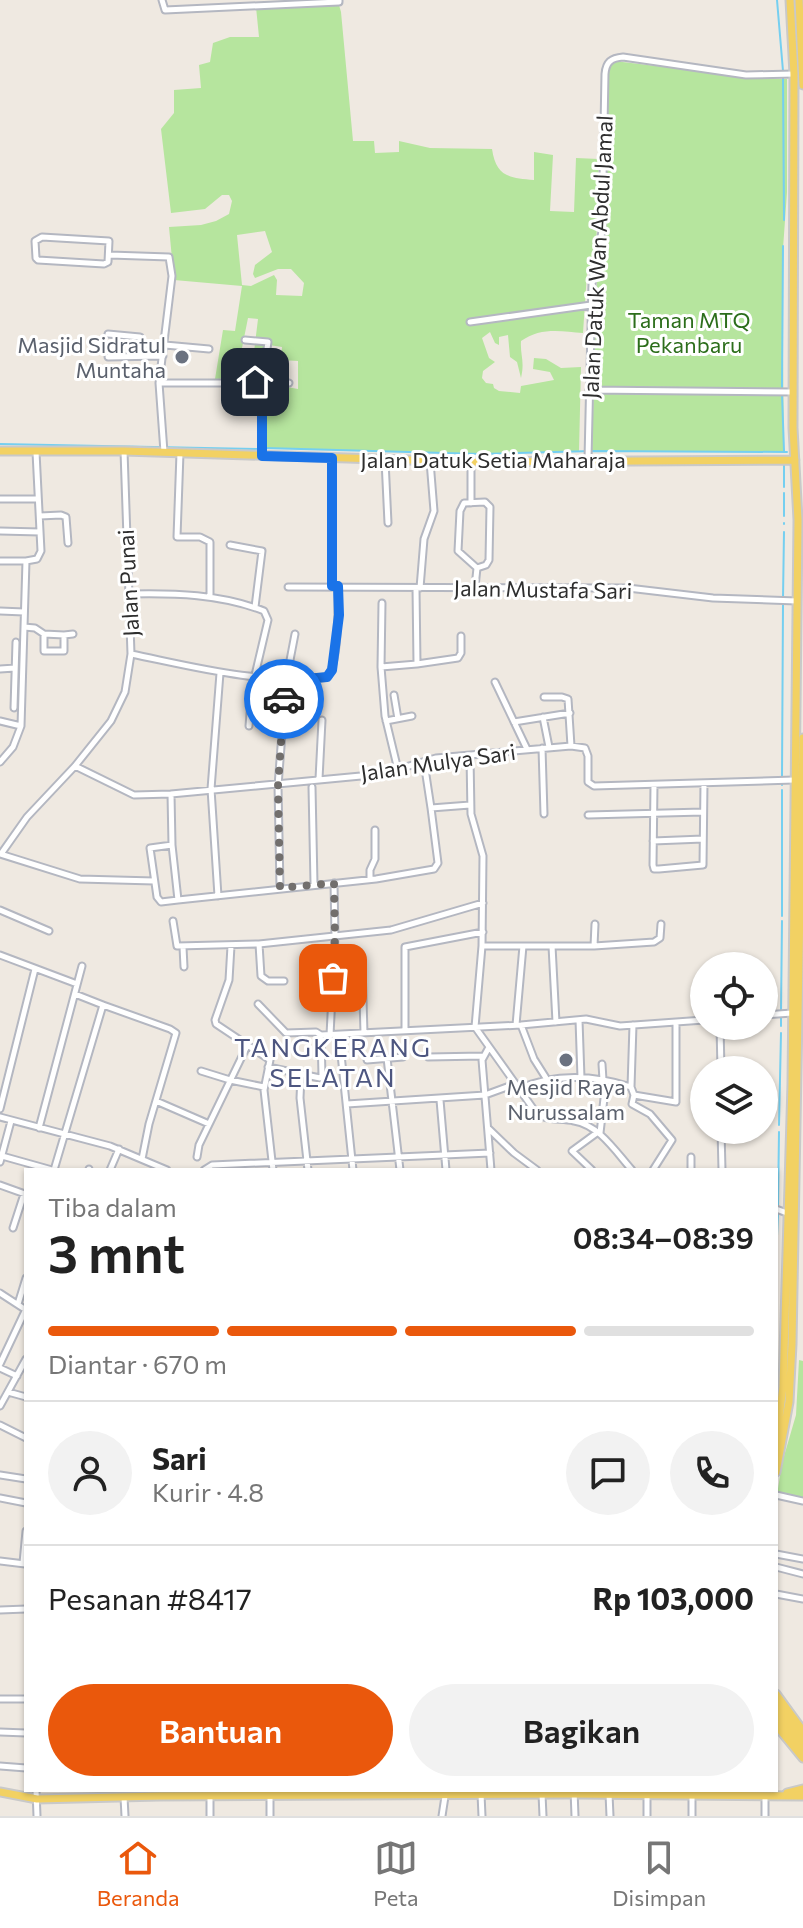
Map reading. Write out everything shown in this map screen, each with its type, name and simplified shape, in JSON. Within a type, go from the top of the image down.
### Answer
[{"type":"main road","points":[[778,1426],[795,1213],[793,1013],[799,780],[793,392],[799,225],[790,0]]},
{"type":"main road","points":[[799,0],[803,85]]},
{"type":"main road","name":"Jalan Datuk Setia Maharaja","points":[[0,451],[164,451],[471,462],[588,454],[795,460]]},
{"type":"main road","points":[[778,1460],[790,1389],[802,938],[802,805],[799,780],[803,738]]},
{"type":"main road","points":[[778,1697],[803,1731]]},
{"type":"main road","points":[[778,1707],[803,1741]]},
{"type":"main road","points":[[778,1718],[802,1755]]},
{"type":"main road","points":[[778,1727],[802,1755]]},
{"type":"main road","points":[[0,1792],[124,1796],[160,1793],[210,1796],[251,1793],[658,1792],[765,1797],[803,1792]]},
{"type":"main road","points":[[754,1796],[803,1792]]},
{"type":"street","points":[[162,0],[165,10],[339,0]]},
{"type":"street","name":"Jalan Datuk Wan Abdul Jamal","points":[[588,454],[591,305],[602,231],[605,74],[608,63],[611,59],[623,57],[746,75],[794,74]]},
{"type":"street","points":[[42,237],[106,241],[110,243],[110,255],[104,264],[38,260],[35,241],[42,237]]},
{"type":"street","points":[[110,255],[169,257],[172,276],[159,383],[164,451]]},
{"type":"street","points":[[470,322],[591,305]]},
{"type":"street","points":[[108,334],[140,337],[141,356]]},
{"type":"street","points":[[245,340],[268,342],[262,382],[262,454]]},
{"type":"street","points":[[165,345],[209,349]]},
{"type":"street","points":[[108,357],[163,356]]},
{"type":"street","points":[[159,383],[289,383]]},
{"type":"street","points":[[589,390],[793,392]]},
{"type":"street","name":"Jalan Punai","points":[[124,451],[131,654],[254,678],[286,681],[327,677],[331,673],[338,628],[335,586]]},
{"type":"street","points":[[0,561],[26,561],[41,555],[36,452]]},
{"type":"street","points":[[180,453],[177,537],[200,537],[210,542],[210,597]]},
{"type":"street","points":[[332,458],[335,586]]},
{"type":"street","points":[[385,460],[388,523]]},
{"type":"street","points":[[417,664],[418,588],[424,539],[434,511],[430,461]]},
{"type":"street","points":[[471,462],[471,503]]},
{"type":"street","points":[[0,499],[38,499]]},
{"type":"street","points":[[485,502],[490,507],[489,560],[486,565],[477,568],[458,551],[461,508],[462,504],[485,502]]},
{"type":"street","points":[[40,516],[64,515],[68,543]]},
{"type":"street","points":[[0,531],[40,532]]},
{"type":"street","points":[[230,545],[262,551],[255,607]]},
{"type":"street","points":[[14,708],[24,627],[26,561]]},
{"type":"street","points":[[474,587],[477,568]]},
{"type":"street","name":"Jalan Mustafa Sari","points":[[288,587],[628,588],[713,598],[797,601]]},
{"type":"street","points":[[129,594],[177,593],[210,597],[255,607],[267,614],[254,678],[249,726]]},
{"type":"street","points":[[382,603],[381,667],[386,721],[398,770]]},
{"type":"street","points":[[0,611],[24,612]]},
{"type":"street","points":[[24,627],[35,628],[44,634],[73,634]]},
{"type":"street","points":[[44,634],[44,651],[61,653],[64,651],[64,635]]},
{"type":"street","points":[[280,888],[278,786],[286,681],[295,634]]},
{"type":"street","points":[[381,667],[458,658],[461,636]]},
{"type":"street","points":[[0,762],[13,747],[21,726],[16,642]]},
{"type":"street","points":[[131,654],[121,705],[75,766],[27,817],[0,854],[80,879],[154,881]]},
{"type":"street","points":[[0,669],[19,668]]},
{"type":"street","points":[[218,896],[211,789],[220,673]]},
{"type":"street","points":[[495,682],[527,749]]},
{"type":"street","points":[[394,695],[398,719]]},
{"type":"street","points":[[544,697],[567,697],[571,746],[582,747],[587,752],[588,782],[592,785],[799,780]]},
{"type":"street","points":[[514,722],[570,713]]},
{"type":"street","points":[[386,721],[412,716]]},
{"type":"street","points":[[543,717],[546,748],[544,814]]},
{"type":"street","points":[[319,779],[322,720]]},
{"type":"street","points":[[0,721],[21,726]]},
{"type":"street","name":"Jalan Mulya Sari","points":[[75,766],[134,795],[171,794],[382,774],[436,758],[571,746]]},
{"type":"street","points":[[470,756],[470,805],[482,846],[483,932],[475,1027],[538,1116],[578,1121],[599,1133],[630,1168]]},
{"type":"street","points":[[172,845],[150,848],[159,900],[370,879],[436,867],[424,762]]},
{"type":"street","points":[[654,785],[653,867],[659,869],[703,865],[704,783]]},
{"type":"street","points":[[312,787],[314,884]]},
{"type":"street","points":[[171,794],[178,900]]},
{"type":"street","points":[[431,808],[470,805]]},
{"type":"street","points":[[588,815],[703,812]]},
{"type":"street","points":[[370,879],[375,859],[375,830]]},
{"type":"street","points":[[653,841],[703,839]]},
{"type":"street","points":[[330,1035],[335,937],[334,883]]},
{"type":"street","points":[[173,921],[176,945],[231,946],[391,930],[483,903]]},
{"type":"street","points":[[0,910],[49,931]]},
{"type":"street","points":[[594,946],[595,924]]},
{"type":"street","points":[[482,946],[594,946],[654,942],[660,938],[661,924]]},
{"type":"street","points":[[405,1030],[405,947],[483,932]]},
{"type":"street","points":[[259,944],[261,976],[264,980],[284,981]]},
{"type":"street","points":[[231,946],[229,980],[215,1020],[216,1024],[268,1058],[264,1087],[273,1167]]},
{"type":"street","points":[[523,946],[518,1025],[546,1078]]},
{"type":"street","points":[[552,946],[556,1022]]},
{"type":"street","points":[[183,947],[184,967]]},
{"type":"street","points":[[0,955],[77,984]]},
{"type":"street","points":[[362,965],[364,1033]]},
{"type":"street","points":[[39,1128],[82,966]]},
{"type":"street","points":[[0,1109],[35,969]]},
{"type":"street","points":[[333,978],[359,977]]},
{"type":"street","points":[[75,994],[176,1033],[142,1159]]},
{"type":"street","points":[[258,1004],[286,1033],[316,1032],[321,1035],[592,1019],[614,1026],[690,1022]]},
{"type":"street","points":[[54,1168],[103,1005]]},
{"type":"street","points":[[778,1014],[793,1013]]},
{"type":"street","points":[[579,1020],[581,1078]]},
{"type":"street","points":[[634,1095],[676,1102],[676,1023]]},
{"type":"street","points":[[633,1025],[633,1105],[650,1114],[672,1138],[654,1168]]},
{"type":"street","points":[[268,1067],[317,1079],[322,1076],[321,1035]]},
{"type":"street","points":[[339,1035],[353,1168]]},
{"type":"street","points":[[197,1157],[199,1145],[248,1044]]},
{"type":"street","points":[[488,1049],[483,1056],[491,1168]]},
{"type":"street","points":[[428,1057],[483,1056]]},
{"type":"street","points":[[367,1060],[403,1057]]},
{"type":"street","points":[[387,1058],[400,1168]]},
{"type":"street","points":[[588,1168],[572,1151],[599,1133],[605,1080],[602,1064]]},
{"type":"street","points":[[201,1071],[264,1087]]},
{"type":"street","points":[[301,1076],[300,1098],[308,1168]]},
{"type":"street","points":[[347,1104],[485,1095],[546,1078],[605,1080],[631,1087]]},
{"type":"street","points":[[440,1100],[446,1168]]},
{"type":"street","points":[[156,1101],[209,1124]]},
{"type":"street","points":[[0,1117],[119,1149],[162,1168]]},
{"type":"street","points":[[11,1121],[1,1159],[44,1168]]},
{"type":"street","points":[[488,1128],[534,1168]]},
{"type":"street","points":[[721,1144],[722,1168]]},
{"type":"street","points":[[111,1168],[119,1149]]},
{"type":"street","points":[[207,1168],[212,1165],[273,1167],[308,1162],[490,1153]]},
{"type":"street","points":[[691,1157],[691,1168]]},
{"type":"street","points":[[0,1185],[24,1194]]},
{"type":"street","points":[[13,1228],[24,1197]]},
{"type":"street","points":[[18,1304],[24,1284]]},
{"type":"street","points":[[0,1293],[24,1308]]},
{"type":"street","points":[[17,1376],[0,1366],[24,1314]]},
{"type":"street","points":[[0,1406],[24,1363]]},
{"type":"street","points":[[8,1392],[24,1396]]},
{"type":"street","points":[[0,1425],[24,1437]]},
{"type":"street","points":[[0,1475],[24,1479]]},
{"type":"street","points":[[778,1495],[803,1501]]},
{"type":"street","points":[[0,1498],[24,1503]]},
{"type":"street","points":[[778,1554],[803,1559]]},
{"type":"street","points":[[0,1561],[24,1564]]},
{"type":"street","points":[[778,1568],[803,1574]]},
{"type":"street","points":[[778,1594],[803,1599]]},
{"type":"street","points":[[0,1610],[24,1609]]},
{"type":"street","points":[[0,1699],[24,1699]]},
{"type":"street","points":[[0,1732],[24,1733]]},
{"type":"street","points":[[0,1766],[24,1768]]},
{"type":"street","points":[[574,1792],[575,1816]]},
{"type":"street","points":[[442,1816],[446,1793]]},
{"type":"street","points":[[481,1794],[482,1816]]},
{"type":"street","points":[[542,1794],[543,1816]]},
{"type":"street","points":[[609,1794],[610,1816]]},
{"type":"street","points":[[647,1794],[647,1816]]},
{"type":"street","points":[[692,1794],[692,1816]]},
{"type":"street","points":[[36,1795],[37,1816]]},
{"type":"street","points":[[270,1795],[270,1816]]},
{"type":"street","points":[[124,1796],[125,1816]]},
{"type":"street","points":[[210,1796],[210,1816]]},
{"type":"street","points":[[765,1797],[765,1816]]},
{"type":"green space","points":[[339,5],[353,141],[374,141],[375,153],[399,152],[399,141],[430,148],[492,149],[497,165],[505,174],[534,180],[534,152],[553,155],[550,211],[574,212],[576,158],[599,159],[596,249],[587,273],[583,333],[543,332],[521,341],[521,378],[517,362],[510,357],[508,335],[499,337],[499,345],[490,332],[482,338],[489,358],[495,362],[483,371],[482,378],[499,391],[520,393],[521,386],[554,380],[550,372],[533,369],[534,358],[546,359],[561,368],[581,367],[579,451],[481,454],[267,448],[265,383],[298,389],[298,361],[281,360],[282,347],[269,345],[267,361],[253,360],[258,319],[248,318],[236,378],[215,379],[223,330],[235,331],[242,286],[174,280],[169,227],[216,221],[229,214],[232,201],[229,195],[222,195],[205,209],[171,213],[161,129],[174,113],[174,90],[201,88],[199,65],[210,62],[213,43],[230,37],[259,37],[256,7]],"holes":[[[265,231],[272,252],[255,265],[255,278],[278,269],[291,269],[304,283],[302,296],[276,295],[277,280],[274,275],[251,286],[242,285],[237,235]]]},
{"type":"green space","name":"Taman MTQ Pekanbaru","points":[[614,61],[787,79],[787,192],[782,263],[784,452],[592,451],[597,277],[605,254],[607,68]]},
{"type":"green space","points":[[799,1360],[803,1361],[803,1499],[778,1495],[782,1463],[796,1415]]},
{"type":"waterway","points":[[777,0],[783,71]]},
{"type":"waterway","points":[[783,78],[784,220]]},
{"type":"waterway","points":[[782,387],[783,246]]},
{"type":"waterway","points":[[782,394],[784,451]]},
{"type":"waterway","points":[[0,444],[259,449]]},
{"type":"waterway","points":[[265,448],[481,454],[787,452]]},
{"type":"waterway","points":[[784,464],[784,487]]},
{"type":"waterway","points":[[784,493],[784,516]]},
{"type":"waterway","points":[[783,598],[784,532]]},
{"type":"waterway","points":[[782,776],[783,605]]},
{"type":"waterway","points":[[782,790],[782,916]]},
{"type":"waterway","points":[[781,1011],[782,921]]},
{"type":"waterway","points":[[781,1017],[781,1026]]},
{"type":"waterway","points":[[779,1125],[781,1033]]},
{"type":"waterway","points":[[778,1206],[779,1132]]},
{"type":"way so far","points":[[284,699],[278,786],[280,888],[334,883],[333,978]]},
{"type":"place","name":"Masjid Sidratul Muntaha","points":[[182,357]]},
{"type":"place","name":"Mesjid Raya Nurussalam","points":[[566,1060]]},
{"type":"district","name":"TANGKERANG SELATAN","points":[[333,1061]]},
{"type":"route","points":[[255,382],[262,383],[262,456],[332,458],[332,586],[338,586],[339,615],[332,670],[327,677],[286,681],[284,699]]}]
